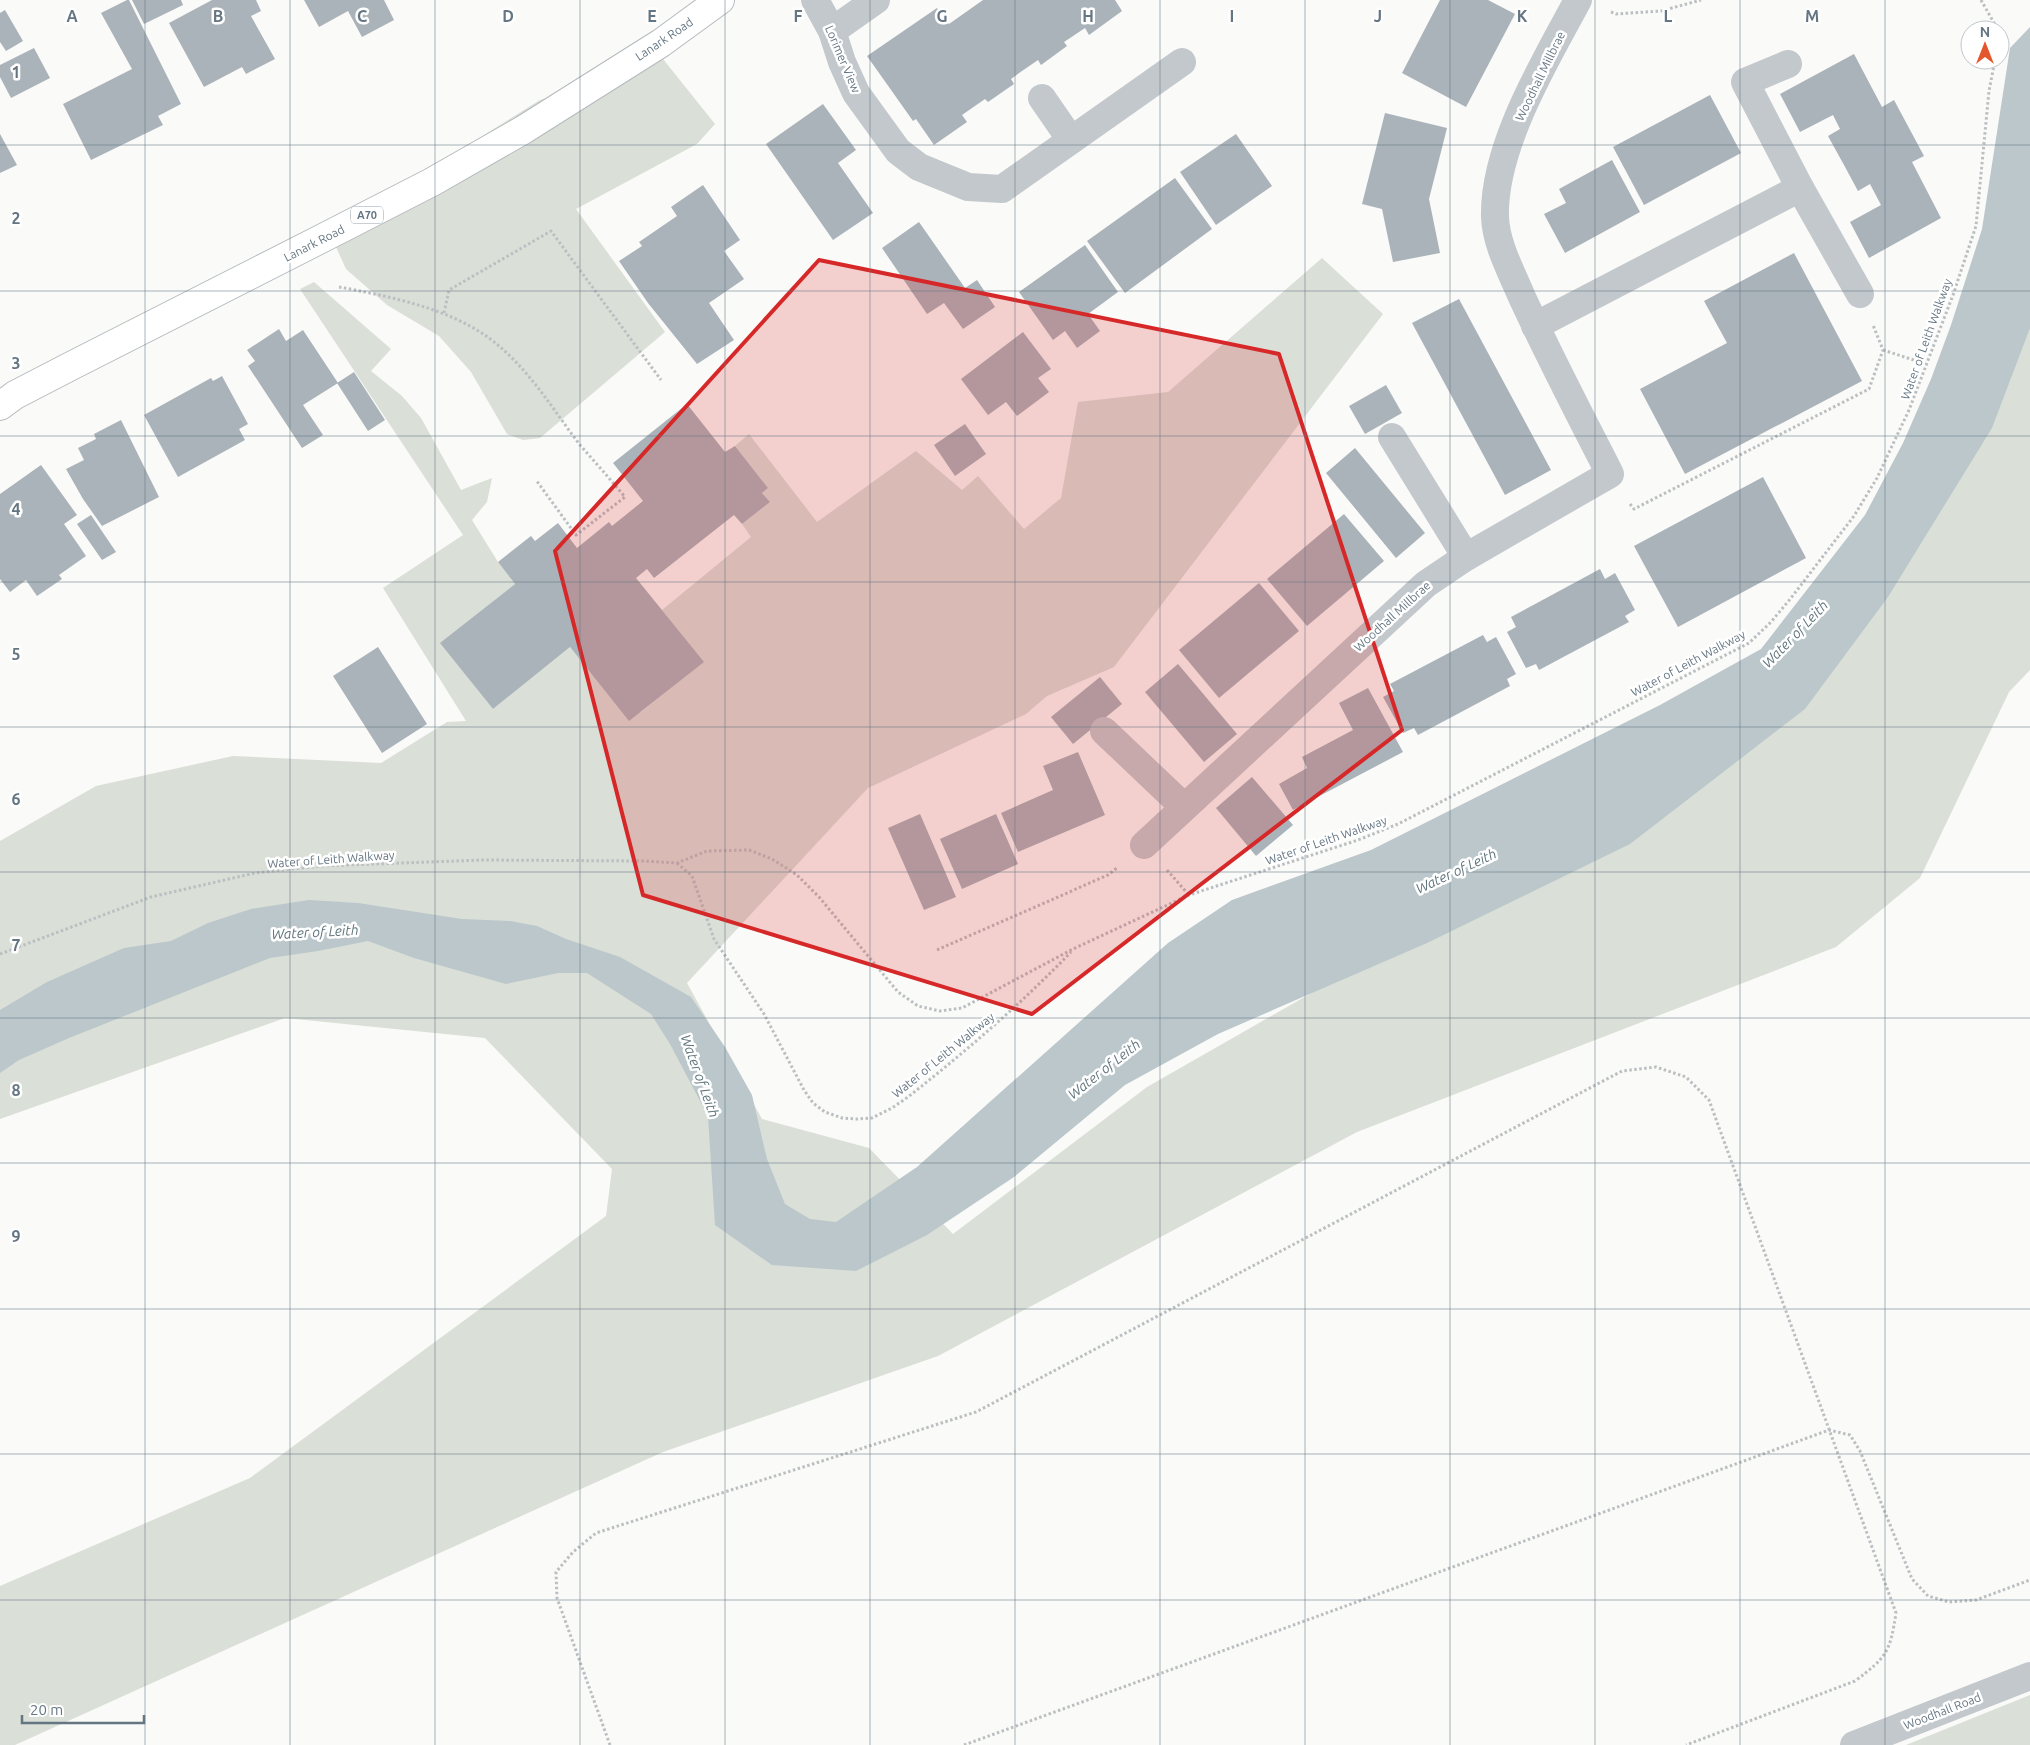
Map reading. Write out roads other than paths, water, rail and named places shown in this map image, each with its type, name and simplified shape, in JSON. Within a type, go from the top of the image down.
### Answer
[{"type":"main road","name":"Lanark Road","points":[[0,406],[15,395],[423,186],[523,130],[660,43],[720,0]]},
{"type":"street","name":"Lorimer View","points":[[815,0],[832,30],[842,62],[856,93],[898,151],[919,167],[968,187],[1002,189],[1182,62]]},
{"type":"street","points":[[832,30],[876,0]]},
{"type":"street","name":"Woodhall Millbrae","points":[[1144,845],[1426,584],[1466,557],[1610,474],[1536,326],[1503,253],[1495,217],[1499,183],[1508,145],[1533,84],[1578,0]]},
{"type":"street","points":[[1788,64],[1745,82],[1800,188],[1860,294]]},
{"type":"street","points":[[1042,98],[1071,140]]},
{"type":"street","points":[[1536,326],[1800,188]]},
{"type":"street","points":[[1392,437],[1466,557]]},
{"type":"street","points":[[1104,731],[1184,807]]},
{"type":"street","name":"Woodhall Road","points":[[1854,1745],[2030,1676]]},
{"type":"water","name":"Water of Leith","points":[[2030,27],[2030,328],[1992,428],[1888,597],[1805,709],[1630,844],[1427,943],[1218,1034],[1125,1085],[1014,1177],[927,1235],[856,1271],[772,1265],[715,1225],[708,1116],[670,1044],[651,1014],[587,973],[558,973],[506,984],[414,958],[368,941],[270,958],[69,1038],[19,1060],[0,1073],[0,1010],[47,982],[124,948],[171,941],[208,923],[251,909],[309,900],[358,903],[462,919],[510,921],[537,926],[566,939],[620,957],[691,997],[725,1047],[752,1095],[767,1159],[785,1204],[810,1219],[836,1222],[917,1167],[1168,943],[1232,900],[1371,850],[1660,705],[1761,649],[1865,515],[1903,443],[1931,379],[1951,325],[1982,229],[2007,70],[2010,70],[2010,48]]}]
